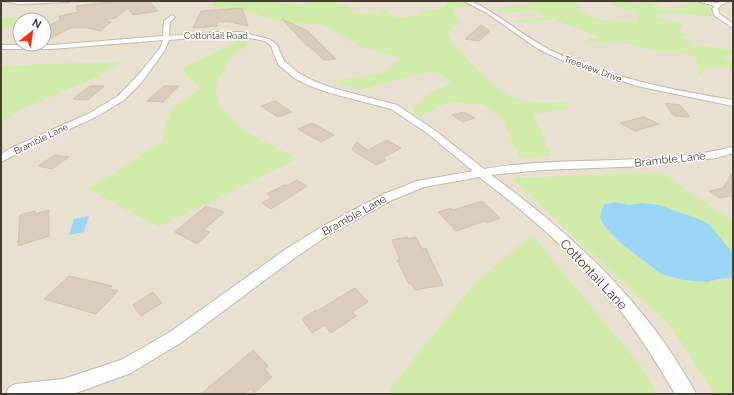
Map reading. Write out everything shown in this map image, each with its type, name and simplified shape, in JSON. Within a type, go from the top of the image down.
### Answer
[{"type":"street","points":[[4,1],[35,3],[69,1]]},
{"type":"street","name":"Treeview Drive","points":[[466,1],[487,10],[535,45],[563,59],[592,70],[658,88],[733,103]]},
{"type":"street","points":[[699,1],[718,5],[727,1]]},
{"type":"street","points":[[718,5],[715,9],[717,14],[733,26]]},
{"type":"street","name":"Bramble Lane","points":[[1,159],[42,137],[104,108],[121,98],[163,49],[166,43],[167,21],[172,17]]},
{"type":"street","name":"Cottontail Road","points":[[1,47],[59,47],[166,37],[240,34],[268,40],[274,45],[281,62],[297,76],[313,84],[333,91],[394,107],[430,131],[480,172]]},
{"type":"street","name":"Bramble Lane","points":[[16,394],[64,388],[125,367],[176,337],[291,253],[357,212],[388,197],[421,184],[480,172],[542,167],[647,163],[716,154],[733,150]]},
{"type":"street","name":"Cottontail Lane","points":[[480,172],[511,195],[572,248],[616,294],[657,347],[686,394]]},
{"type":"shaded area","points":[[1,1],[733,1],[733,394],[1,394]]},
{"type":"green space","points":[[214,1],[274,1],[273,2],[302,5],[314,1],[340,1],[335,3],[348,6],[355,14],[372,14],[389,8],[387,11],[391,15],[401,18],[447,6],[447,3],[442,1],[460,1],[469,3],[469,6],[454,9],[460,24],[447,32],[450,38],[466,57],[488,79],[514,98],[533,102],[567,102],[570,108],[534,114],[551,156],[520,158],[502,119],[483,105],[449,102],[420,116],[412,111],[427,95],[451,82],[435,71],[361,90],[332,81],[385,72],[400,58],[358,46],[324,25],[284,22],[263,17],[252,12],[213,7]]},
{"type":"green space","points":[[530,1],[574,1],[580,10],[593,17],[621,21],[637,21],[640,14],[617,7],[610,1],[622,1],[636,4],[647,1],[665,1],[650,6],[669,10],[695,2],[712,5],[711,17],[678,13],[656,14],[653,17],[685,24],[679,30],[688,34],[679,38],[697,45],[733,50],[733,55],[725,56],[733,65],[733,68],[706,67],[699,76],[696,57],[677,51],[655,51],[630,44],[599,43],[585,40],[600,37],[552,19],[524,23],[514,22],[518,20],[546,17],[535,10],[505,13],[493,10],[535,3]]},
{"type":"green space","points":[[12,17],[12,27],[7,29],[1,29],[1,18]]},
{"type":"green space","points":[[242,39],[250,43],[229,59],[215,87],[218,105],[245,131],[298,159],[158,227],[88,189],[162,142],[171,110],[199,89],[182,68]]},
{"type":"green space","points":[[120,62],[99,76],[18,111],[1,123],[1,67],[42,64]]},
{"type":"green space","points":[[661,172],[733,221],[733,253],[709,224],[659,205],[641,203],[629,205],[615,202],[606,228],[622,244],[661,274],[683,280],[708,282],[719,279],[733,278],[733,394],[715,394],[671,327],[512,178]]},
{"type":"green space","points":[[532,235],[642,367],[657,394],[386,394],[475,282]]},
{"type":"water","points":[[615,202],[629,205],[641,203],[659,205],[709,224],[733,253],[733,278],[719,279],[708,282],[683,280],[661,274],[622,244],[606,228],[600,218],[602,209],[605,204]]},
{"type":"water","points":[[89,216],[84,232],[69,235],[74,219]]},
{"type":"building","points":[[119,1],[149,1],[158,11],[133,15],[128,8],[115,18],[105,20],[111,22],[100,31],[88,28],[70,28],[52,38],[52,24],[60,20],[59,16],[78,12],[76,6]]},
{"type":"building","points":[[242,8],[248,26],[226,21],[218,22],[217,26],[193,28],[201,11]]},
{"type":"building","points":[[282,19],[308,31],[336,59],[324,60],[309,46],[307,46]]},
{"type":"building","points":[[481,25],[490,31],[479,41],[465,39]]},
{"type":"building","points":[[90,86],[104,86],[88,100],[73,99]]},
{"type":"building","points":[[164,86],[179,86],[163,102],[147,101]]},
{"type":"building","points":[[275,101],[292,112],[278,117],[261,106]]},
{"type":"building","points":[[665,103],[680,105],[690,117],[674,116]]},
{"type":"building","points":[[464,112],[475,118],[463,122],[452,115]]},
{"type":"building","points":[[644,117],[659,124],[635,131],[620,123]]},
{"type":"building","points":[[312,123],[334,135],[321,142],[298,129]]},
{"type":"building","points":[[387,140],[401,148],[383,158],[386,160],[376,165],[352,150],[356,142],[368,150]]},
{"type":"building","points":[[55,155],[69,157],[52,169],[38,166]]},
{"type":"building","points":[[733,172],[733,196],[720,198],[709,191],[723,188]]},
{"type":"building","points":[[297,180],[307,186],[271,209],[262,203],[272,197],[267,194]]},
{"type":"building","points":[[482,201],[500,218],[487,223],[485,221],[456,231],[438,212],[451,208],[453,210]]},
{"type":"building","points":[[206,206],[224,212],[204,230],[210,232],[197,244],[175,232]]},
{"type":"building","points":[[49,210],[49,236],[18,246],[20,215],[35,211],[35,214]]},
{"type":"building","points":[[408,237],[408,239],[416,237],[422,249],[426,248],[443,285],[415,290],[412,284],[409,284],[397,260],[400,260],[392,240]]},
{"type":"building","points":[[69,276],[112,286],[109,289],[118,291],[96,314],[44,299]]},
{"type":"building","points":[[355,288],[368,302],[352,312],[356,316],[331,333],[325,325],[312,333],[302,319]]},
{"type":"building","points":[[153,292],[162,303],[141,316],[133,305]]},
{"type":"building","points":[[253,350],[268,366],[265,369],[272,377],[254,393],[251,388],[244,394],[201,394]]}]
